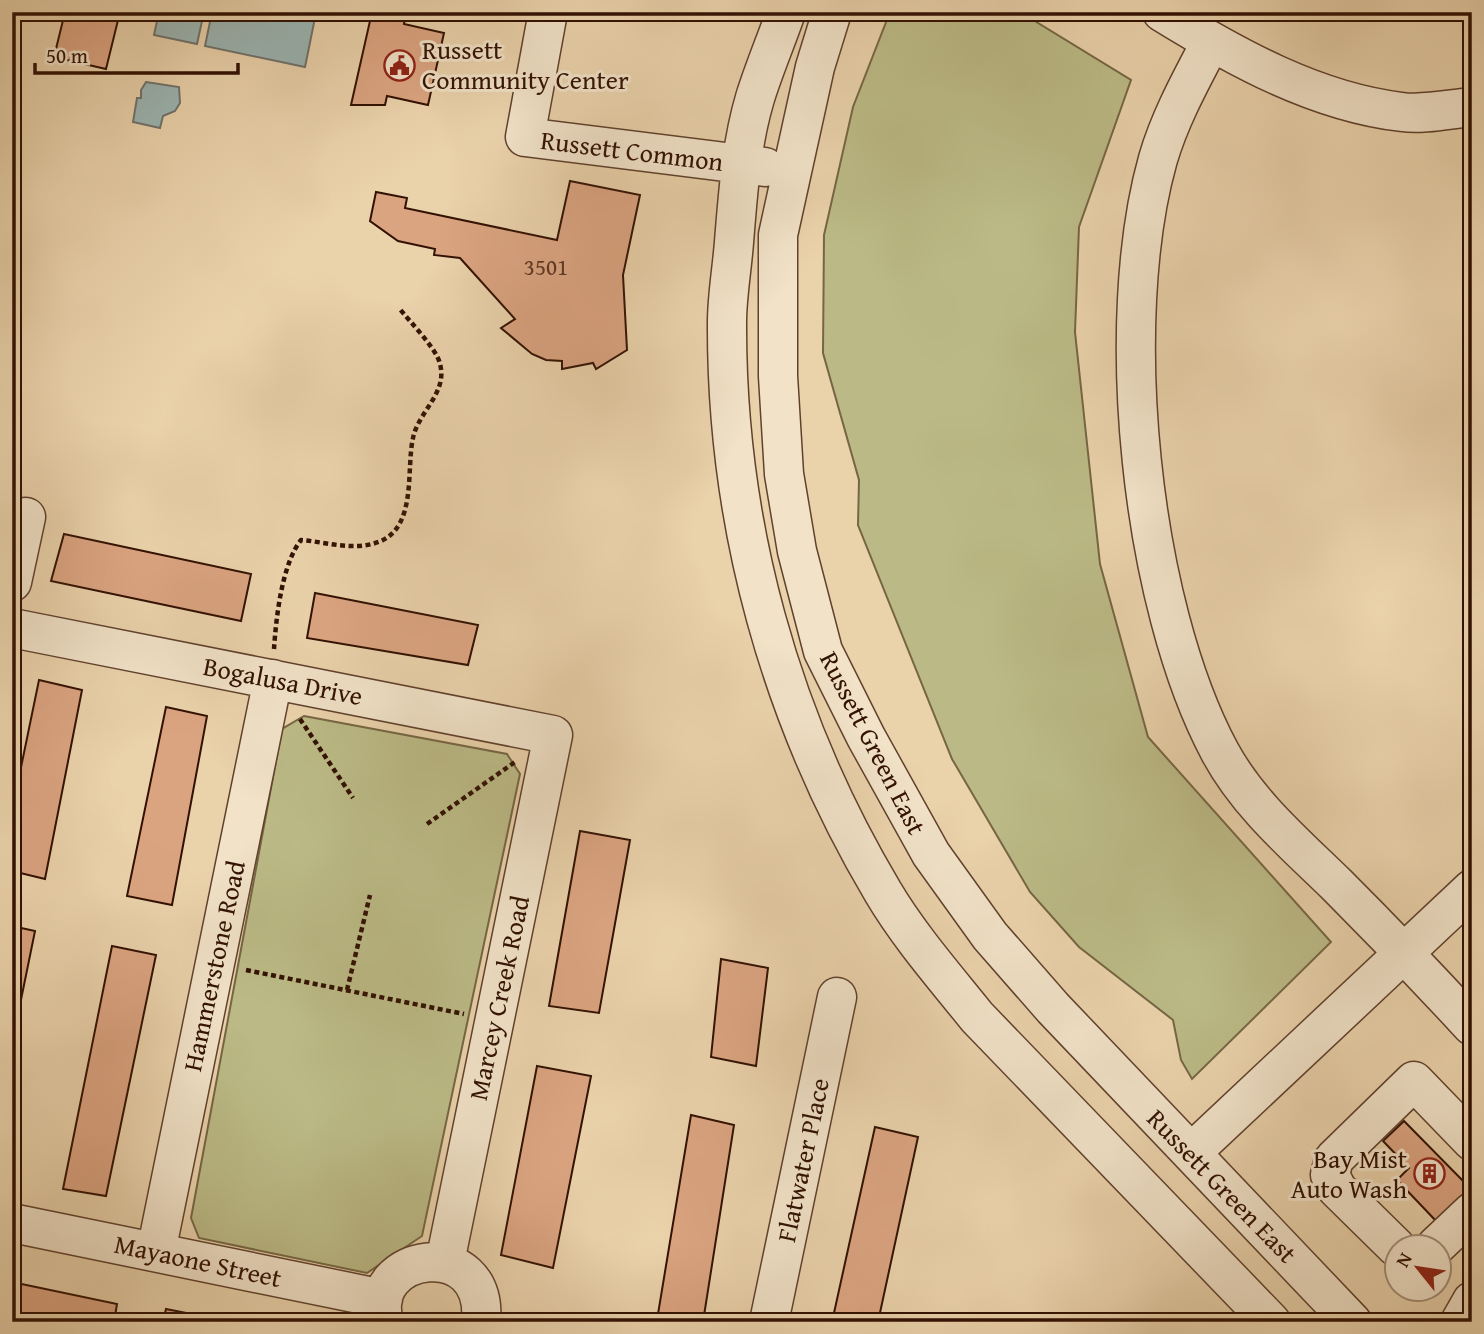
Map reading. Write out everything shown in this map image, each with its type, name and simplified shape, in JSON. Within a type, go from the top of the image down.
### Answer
[{"type":"street","name":"Russett Common","points":[[548,12],[525,137],[741,164]]},
{"type":"street","name":"Russett Green East","points":[[786,12],[755,99],[741,164],[727,322],[733,443],[746,534],[768,631],[806,743],[883,893],[936,966],[977,1017],[1271,1322]]},
{"type":"street","name":"Russett Green East","points":[[832,12],[815,67],[778,235],[778,376],[784,474],[797,551],[823,651],[866,737],[931,854],[990,936],[1053,1009],[1352,1322]]},
{"type":"street","points":[[1162,12],[1211,42],[1293,82],[1357,104],[1405,113],[1472,107]]},
{"type":"street","points":[[1211,42],[1180,102],[1158,158],[1136,298],[1137,376],[1153,537],[1188,680],[1220,753],[1263,813],[1405,954],[1472,1026]]},
{"type":"street","points":[[741,164],[791,170]]},
{"type":"street","points":[[12,582],[26,517]]},
{"type":"street","name":"Bogalusa Drive","points":[[12,628],[553,735]]},
{"type":"street","name":"Hammerstone Road","points":[[156,1252],[273,679]]},
{"type":"street","name":"Marcey Creek Road","points":[[445,1262],[553,735]]},
{"type":"street","points":[[1191,1153],[1472,889]]},
{"type":"street","name":"Flatwater Place","points":[[769,1322],[837,997]]},
{"type":"street","points":[[1382,1233],[1337,1189],[1330,1175],[1334,1159],[1414,1081],[1467,1128]]},
{"type":"street","points":[[1451,1232],[1472,1212]]},
{"type":"street","name":"Mayaone Street","points":[[12,1223],[156,1252],[384,1310]]},
{"type":"street","points":[[384,1310],[389,1284],[413,1264],[429,1260],[445,1262],[470,1278],[482,1307],[481,1322]]},
{"type":"street","points":[[1460,1322],[1472,1301]]},
{"type":"path","points":[[353,798],[273,679],[281,598],[295,548],[301,540],[357,547],[383,540],[398,525],[408,501],[413,435],[442,379],[440,362],[399,308]]},
{"type":"path","points":[[427,824],[553,735]]},
{"type":"path","points":[[347,990],[370,895]]},
{"type":"path","points":[[215,963],[494,1020]]},
{"type":"shaded area","points":[[890,12],[1020,12],[1131,80],[1079,227],[1075,332],[1100,564],[1148,737],[1331,942],[1192,1079],[1181,1060],[1173,1020],[1079,947],[1030,892],[952,759],[858,525],[859,480],[823,353],[824,235],[853,107]]},
{"type":"shaded area","points":[[304,716],[507,754],[520,774],[422,1236],[367,1273],[199,1238],[191,1218],[282,729]]},
{"type":"water","points":[[159,12],[204,12],[197,44],[154,35]]},
{"type":"water","points":[[212,12],[316,13],[305,67],[205,46]]},
{"type":"water","points":[[146,82],[179,87],[180,103],[175,111],[163,116],[160,128],[133,122],[137,98],[141,98],[141,90]]},
{"type":"building","points":[[65,12],[120,12],[106,69],[54,57]]},
{"type":"building","name":"Russett Community Center","points":[[372,12],[396,12],[405,17],[404,24],[444,33],[428,105],[387,96],[385,105],[351,105]]},
{"type":"building","points":[[570,181],[640,195],[623,275],[627,350],[596,369],[593,363],[562,369],[562,361],[546,360],[532,354],[501,328],[515,319],[460,258],[434,255],[435,249],[398,241],[370,221],[376,192],[407,198],[405,208],[557,240]]},
{"type":"building","points":[[64,534],[251,574],[241,621],[51,581]]},
{"type":"building","points":[[315,593],[478,625],[468,665],[307,638]]},
{"type":"building","points":[[39,680],[82,690],[45,879],[12,871],[12,811]]},
{"type":"building","points":[[166,707],[207,716],[172,905],[127,896]]},
{"type":"building","points":[[580,831],[630,840],[599,1013],[549,1006]]},
{"type":"building","points":[[12,926],[35,931],[12,1044]]},
{"type":"building","points":[[112,946],[156,955],[106,1196],[63,1189]]},
{"type":"building","points":[[721,959],[768,968],[756,1066],[711,1057]]},
{"type":"building","points":[[537,1066],[591,1076],[553,1268],[501,1255]]},
{"type":"building","points":[[691,1115],[734,1125],[703,1322],[658,1314]]},
{"type":"building","name":"Bay Mist Auto Wash","points":[[1404,1121],[1471,1189],[1437,1222],[1397,1180],[1409,1168],[1383,1141]]},
{"type":"building","points":[[875,1127],[918,1137],[878,1322],[832,1322]]},
{"type":"building","points":[[12,1282],[117,1304],[114,1322],[12,1322]]},
{"type":"building","points":[[166,1309],[232,1322],[163,1322]]},
{"type":"place","name":"Russett Community Center","points":[[399,65]]},
{"type":"place","name":"Bay Mist Auto Wash","points":[[1430,1174]]}]
